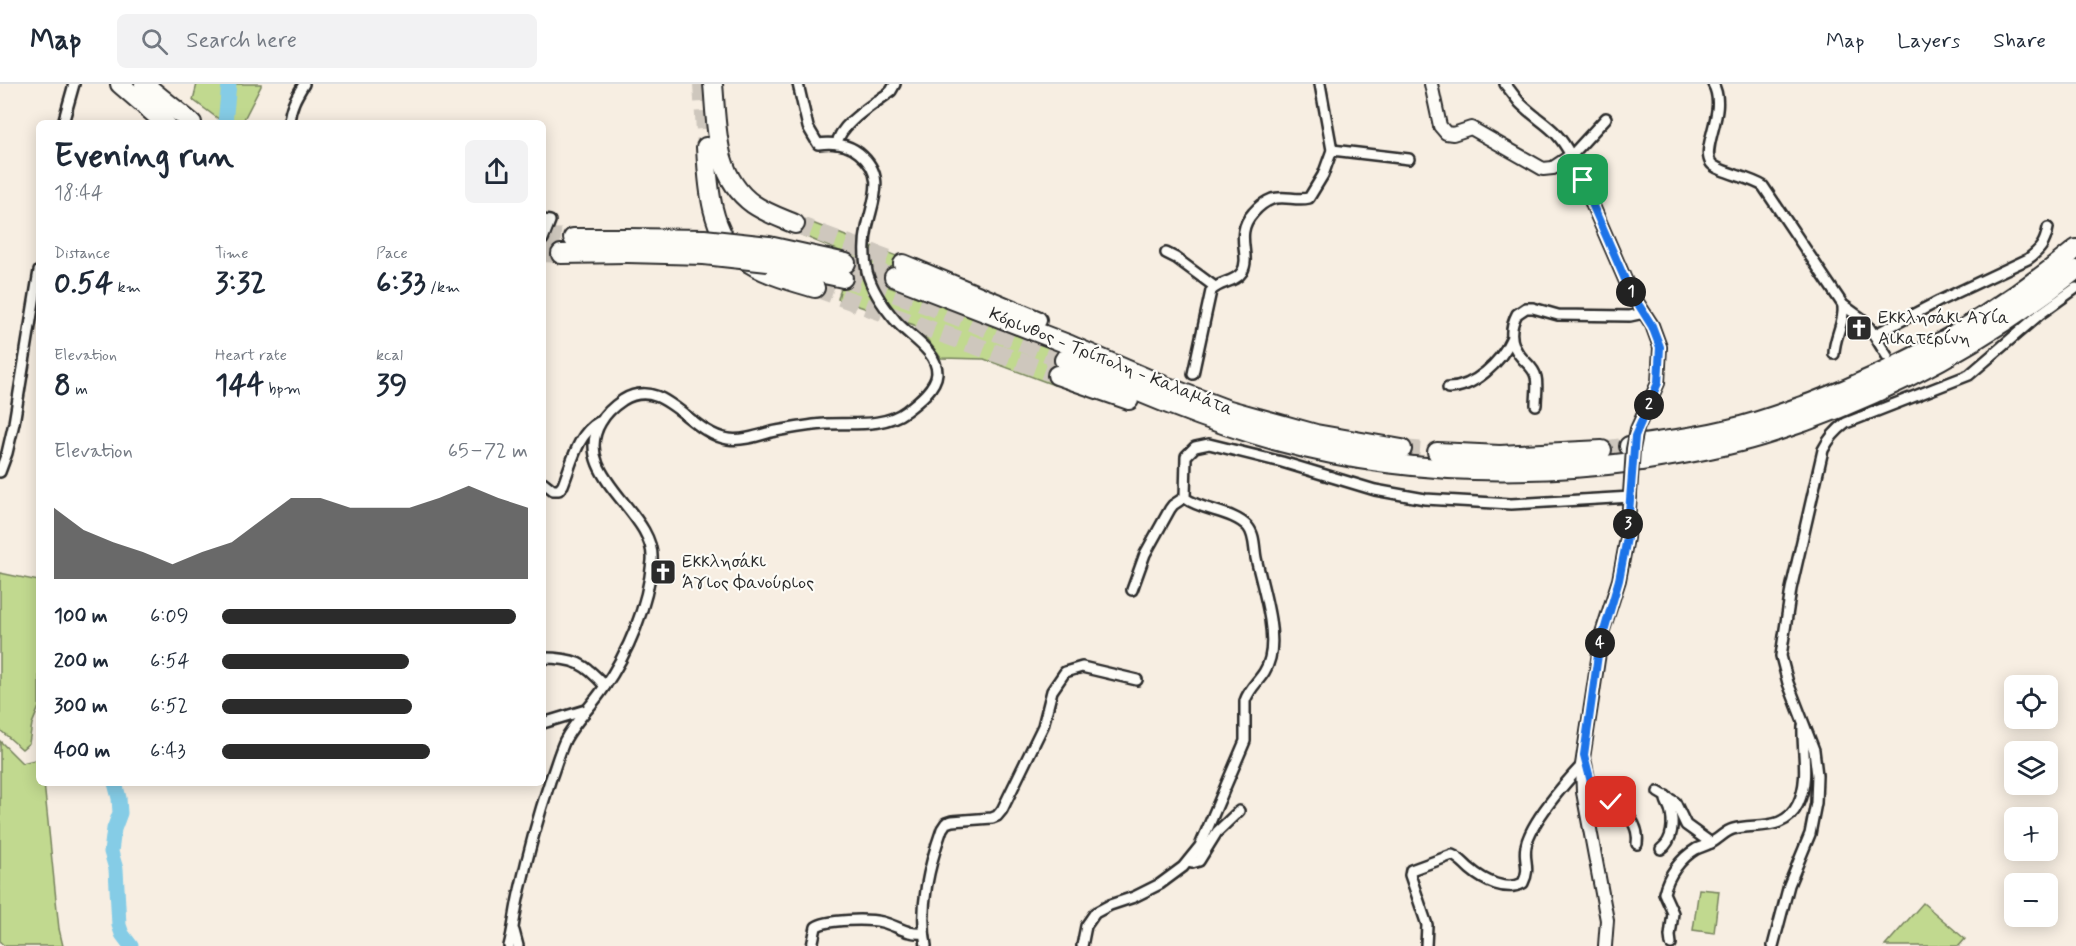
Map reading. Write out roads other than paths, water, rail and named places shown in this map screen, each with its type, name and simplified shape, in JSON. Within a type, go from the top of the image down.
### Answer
[{"type":"highway","points":[[120,84],[162,120]]},
{"type":"highway","points":[[144,84],[188,120]]},
{"type":"highway","points":[[713,84],[717,136],[721,156],[729,175],[738,190],[753,203],[795,224]]},
{"type":"highway","points":[[706,147],[713,209],[725,238],[733,249],[741,258],[765,270],[815,288]]},
{"type":"highway","points":[[573,238],[704,255],[768,254],[845,271]]},
{"type":"highway","points":[[561,254],[627,245]]},
{"type":"highway","points":[[1629,446],[1706,434],[1757,421],[1862,381],[1959,332],[2032,284],[2076,249]]},
{"type":"highway","name":"Κόρινθος - Τρίπολη - Καλαμάτα","points":[[899,270],[1008,306],[1133,368],[1226,409],[1316,434],[1402,449]]},
{"type":"highway","name":"Κόρινθος - Τρίπολη - Καλαμάτα","points":[[1061,368],[1253,434],[1312,450],[1372,461],[1465,471],[1585,468],[1707,450],[1761,436],[1872,394],[1952,355],[2019,312],[2076,270]]},
{"type":"highway","points":[[1437,452],[1500,455],[1602,450]]},
{"type":"street","points":[[64,120],[74,84]]},
{"type":"street","points":[[289,120],[295,98],[304,84]]},
{"type":"street","points":[[546,484],[553,490],[559,490],[580,440],[621,401],[643,393],[660,397],[703,429],[726,439],[743,439],[819,424],[881,421],[905,413],[926,394],[935,382],[936,368],[933,357],[907,334],[884,307],[871,283],[865,244],[876,183],[871,166],[854,149],[837,144],[818,144],[808,127],[798,84]]},
{"type":"street","points":[[837,144],[838,136],[844,128],[891,91],[895,84]]},
{"type":"street","points":[[1192,374],[1209,299],[1215,286],[1233,280],[1241,274],[1244,267],[1243,230],[1250,216],[1260,206],[1278,197],[1302,200],[1309,198],[1323,175],[1332,150],[1320,84]]},
{"type":"street","points":[[1431,84],[1440,126],[1446,133],[1453,134],[1471,128],[1543,169],[1553,168],[1571,156],[1606,118]]},
{"type":"street","points":[[1505,84],[1521,104],[1555,131],[1571,156],[1630,291],[1652,326],[1660,347],[1660,371],[1654,395],[1637,429],[1633,449],[1627,538],[1619,580],[1599,648],[1583,760],[1583,792],[1607,920],[1605,946]]},
{"type":"street","points":[[1713,84],[1719,100],[1708,153],[1710,162],[1716,167],[1763,186],[1842,305],[1861,318],[1887,356]]},
{"type":"street","points":[[1332,150],[1409,159]]},
{"type":"street","points":[[546,220],[550,221],[546,231]]},
{"type":"street","points":[[1874,335],[2028,259],[2046,242],[2048,228]]},
{"type":"street","points":[[1166,253],[1215,286]]},
{"type":"street","points":[[1773,946],[1789,885],[1807,845],[1816,803],[1817,762],[1784,670],[1782,651],[1800,543],[1823,450],[1829,439],[1846,423],[1969,375],[2040,314],[2076,288]]},
{"type":"street","points":[[0,472],[14,423],[36,289]]},
{"type":"street","points":[[1834,354],[1834,341],[1842,325],[1842,305]]},
{"type":"street","points":[[1448,388],[1463,386],[1486,371],[1502,356],[1511,339],[1514,319],[1526,308],[1558,315],[1630,316],[1644,313]]},
{"type":"street","points":[[1511,339],[1536,377],[1536,405]]},
{"type":"street","points":[[1902,388],[1907,400]]},
{"type":"street","points":[[509,946],[519,893],[542,806],[564,742],[605,686],[627,647],[641,612],[649,581],[652,554],[646,535],[607,482],[598,464],[594,447],[595,436],[601,421]]},
{"type":"street","points":[[1185,497],[1186,456],[1195,447],[1209,444],[1282,462],[1375,490],[1425,499],[1511,504],[1631,497]]},
{"type":"street","points":[[1132,590],[1145,554],[1170,509],[1185,497]]},
{"type":"street","points":[[1082,946],[1086,926],[1095,913],[1147,891],[1175,873],[1188,862],[1202,843],[1228,777],[1244,745],[1246,699],[1250,690],[1265,674],[1270,657],[1272,645],[1265,594],[1251,530],[1244,524],[1185,497]]},
{"type":"street","points":[[546,658],[581,664],[590,669],[605,686]]},
{"type":"street","points":[[926,946],[924,933],[926,880],[942,828],[946,823],[952,821],[992,818],[1002,810],[1043,726],[1052,691],[1058,680],[1065,672],[1082,666],[1137,680]]},
{"type":"street","points":[[546,722],[586,710]]},
{"type":"street","points":[[1671,944],[1673,913],[1664,893],[1678,864],[1690,853],[1730,830],[1773,824],[1790,816],[1798,805],[1805,778],[1803,720]]},
{"type":"street","points":[[1583,760],[1593,790],[1630,818],[1637,831],[1637,844]]},
{"type":"street","points":[[1426,946],[1427,924],[1410,875],[1411,870],[1452,855],[1473,872],[1495,884],[1506,887],[1516,886],[1523,882],[1528,867],[1526,846],[1533,827],[1583,760]]},
{"type":"street","points":[[1661,849],[1668,842],[1671,832],[1670,810],[1662,794],[1678,807],[1686,825],[1707,844]]},
{"type":"street","points":[[1188,862],[1199,861],[1217,832],[1239,812]]},
{"type":"street","points":[[812,946],[816,927],[833,922],[882,922],[914,934],[924,933]]},
{"type":"street","points":[[514,928],[518,946]]},
{"type":"waterway","points":[[225,120],[229,84]]},
{"type":"waterway","points":[[116,786],[120,813],[114,829],[111,852],[116,869],[119,925],[122,934],[131,946]]},
{"type":"tunnel","points":[[702,84],[706,147]]},
{"type":"tunnel","points":[[795,224],[903,264]]},
{"type":"tunnel","points":[[546,237],[573,238]]},
{"type":"tunnel","points":[[546,253],[561,254]]},
{"type":"tunnel","points":[[846,263],[894,277]]},
{"type":"tunnel","points":[[843,278],[927,305],[1064,360]]},
{"type":"tunnel","points":[[815,288],[1057,375]]},
{"type":"tunnel","points":[[1602,450],[1629,446]]},
{"type":"tunnel","points":[[1402,449],[1437,452]]},
{"type":"place","name":"Εκκλησάκι Αγία Αικατερίνη","points":[[1859,328]]},
{"type":"place","name":"Εκκλησάκι Άγιος Φανούριος","points":[[663,572]]}]
